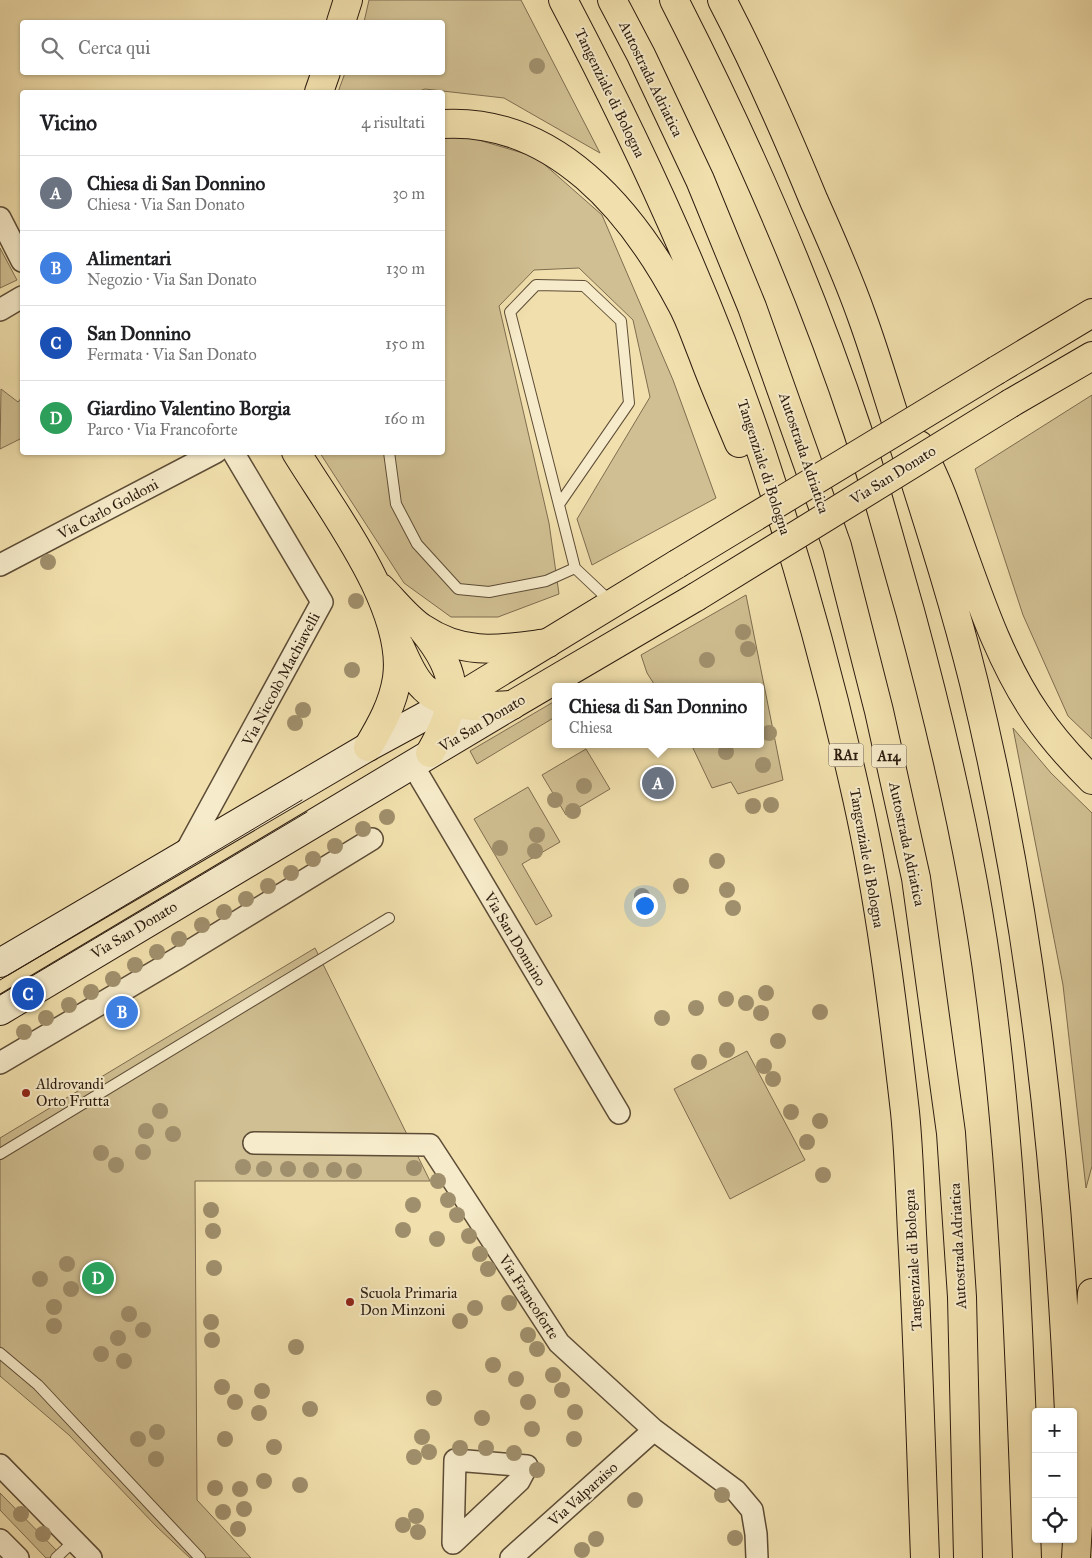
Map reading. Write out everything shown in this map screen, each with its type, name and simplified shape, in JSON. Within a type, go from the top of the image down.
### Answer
[{"type":"main road","points":[[342,20],[348,0]]},
{"type":"main road","name":"Tangenziale di Bologna","points":[[563,0],[602,74],[661,199],[716,330],[761,453],[806,602],[857,800],[892,1003],[906,1117],[916,1298],[926,1558]]},
{"type":"main road","name":"Autostrada Adriatica","points":[[612,0],[641,55],[700,180],[755,316],[837,546],[881,720],[916,878],[951,1133],[962,1297],[968,1558]]},
{"type":"main road","points":[[674,0],[752,161],[805,286],[857,430],[933,695],[970,869],[990,990],[1001,1092],[1017,1294],[1027,1558]]},
{"type":"main road","points":[[722,0],[790,143],[862,316],[945,502],[976,586],[1010,666],[1035,713],[1063,750],[1092,780]]},
{"type":"main road","points":[[320,90],[325,75]]},
{"type":"main road","points":[[445,124],[476,124],[502,130],[532,141],[558,155],[582,171],[643,238],[682,304],[806,602]]},
{"type":"main road","points":[[0,963],[368,747],[451,702],[1092,313]]},
{"type":"main road","points":[[862,316],[944,573],[974,684],[1010,855],[1029,972],[1048,1119],[1064,1306],[1069,1408]]},
{"type":"main road","name":"Via San Donato","points":[[0,1011],[421,758],[696,596],[1011,403],[1092,356]]},
{"type":"main road","points":[[298,455],[379,586],[422,628],[441,653],[450,672],[451,702],[442,732],[421,758]]},
{"type":"main road","points":[[379,586],[397,642],[424,688],[436,696],[451,702],[487,707],[512,705]]},
{"type":"main road","points":[[422,628],[454,644],[472,649],[496,650],[548,643]]},
{"type":"main road","points":[[368,747],[394,696],[398,676],[397,642]]},
{"type":"main road","points":[[1076,1558],[1092,1293]]},
{"type":"main road","points":[[1075,1543],[1076,1558]]},
{"type":"street","points":[[0,218],[20,257]]},
{"type":"street","points":[[0,310],[20,299]]},
{"type":"street","name":"Via Carlo Goldoni","points":[[0,565],[210,455]]},
{"type":"street","name":"Via Niccolò Machiavelli","points":[[183,856],[322,602],[235,455]]},
{"type":"street","name":"Via San Donnino","points":[[421,758],[619,1113]]},
{"type":"street","points":[[0,1063],[178,958],[372,839]]},
{"type":"street","name":"Via Francoforte","points":[[254,1143],[430,1145],[559,1344],[654,1430],[736,1491],[752,1510],[757,1558]]},
{"type":"street","name":"Via Valparaiso","points":[[512,1558],[654,1430]]},
{"type":"street","points":[[0,1465],[91,1558]]},
{"type":"street","points":[[0,1540],[18,1558]]},
{"type":"lane","points":[[560,503],[630,403],[621,321],[584,286],[536,285],[510,312],[575,568],[613,604]]},
{"type":"lane","points":[[389,455],[396,504],[417,544],[458,589],[489,592],[546,581],[575,568]]},
{"type":"lane","points":[[0,1154],[389,918]]},
{"type":"lane","points":[[0,1353],[38,1385],[200,1558]]},
{"type":"lane","points":[[56,1558],[74,1540]]},
{"type":"shaded area","points":[[369,0],[521,0],[600,153],[504,98],[425,89],[339,90],[344,75],[445,75],[445,20],[364,20]]},
{"type":"shaded area","points":[[455,133],[536,157],[602,215],[673,380],[716,498],[592,565],[577,519],[650,397],[633,320],[579,268],[534,270],[499,306],[549,523],[559,594],[498,617],[451,617],[404,583],[321,455],[445,455],[445,135]]},
{"type":"shaded area","points":[[0,248],[17,280],[0,288]]},
{"type":"shaded area","points":[[1,389],[18,402],[20,400],[20,439],[0,449]]},
{"type":"shaded area","points":[[1092,395],[1092,739],[1068,716],[1023,615],[975,469]]},
{"type":"shaded area","points":[[746,595],[764,683],[653,683],[647,673],[641,655]]},
{"type":"shaded area","points":[[764,685],[783,780],[738,794],[731,782],[712,788],[693,748],[764,748]]},
{"type":"shaded area","points":[[552,703],[552,719],[477,764],[470,751]]},
{"type":"shaded area","points":[[1013,728],[1051,773],[1092,813],[1092,1166],[1086,1188],[1063,985]]},
{"type":"shaded area","points":[[586,749],[610,789],[566,815],[542,775]]},
{"type":"shaded area","points":[[528,787],[560,842],[522,864],[552,916],[536,925],[474,819]]},
{"type":"shaded area","points":[[315,948],[430,1181],[195,1181],[197,1500],[251,1558],[190,1558],[156,1526],[69,1435],[0,1376],[0,1138]]},
{"type":"shaded area","points":[[747,1051],[805,1160],[730,1199],[674,1089]]},
{"type":"shaded area","points":[[0,1493],[64,1558],[46,1558],[0,1510]]},
{"type":"tram line","points":[[0,980],[302,800]]},
{"type":"tram line","points":[[0,995],[307,812]]},
{"type":"place","name":"Chiesa di San Donnino","points":[[658,783]]},
{"type":"place","name":"San Donnino","points":[[28,994]]},
{"type":"place","name":"Alimentari","points":[[122,1012]]},
{"type":"place","name":"Aldrovandi Orto Frutta","points":[[26,1093]]},
{"type":"place","name":"Giardino Valentino Borgia","points":[[98,1278]]},
{"type":"place","name":"Scuola Primaria Don Minzoni","points":[[350,1302]]}]
